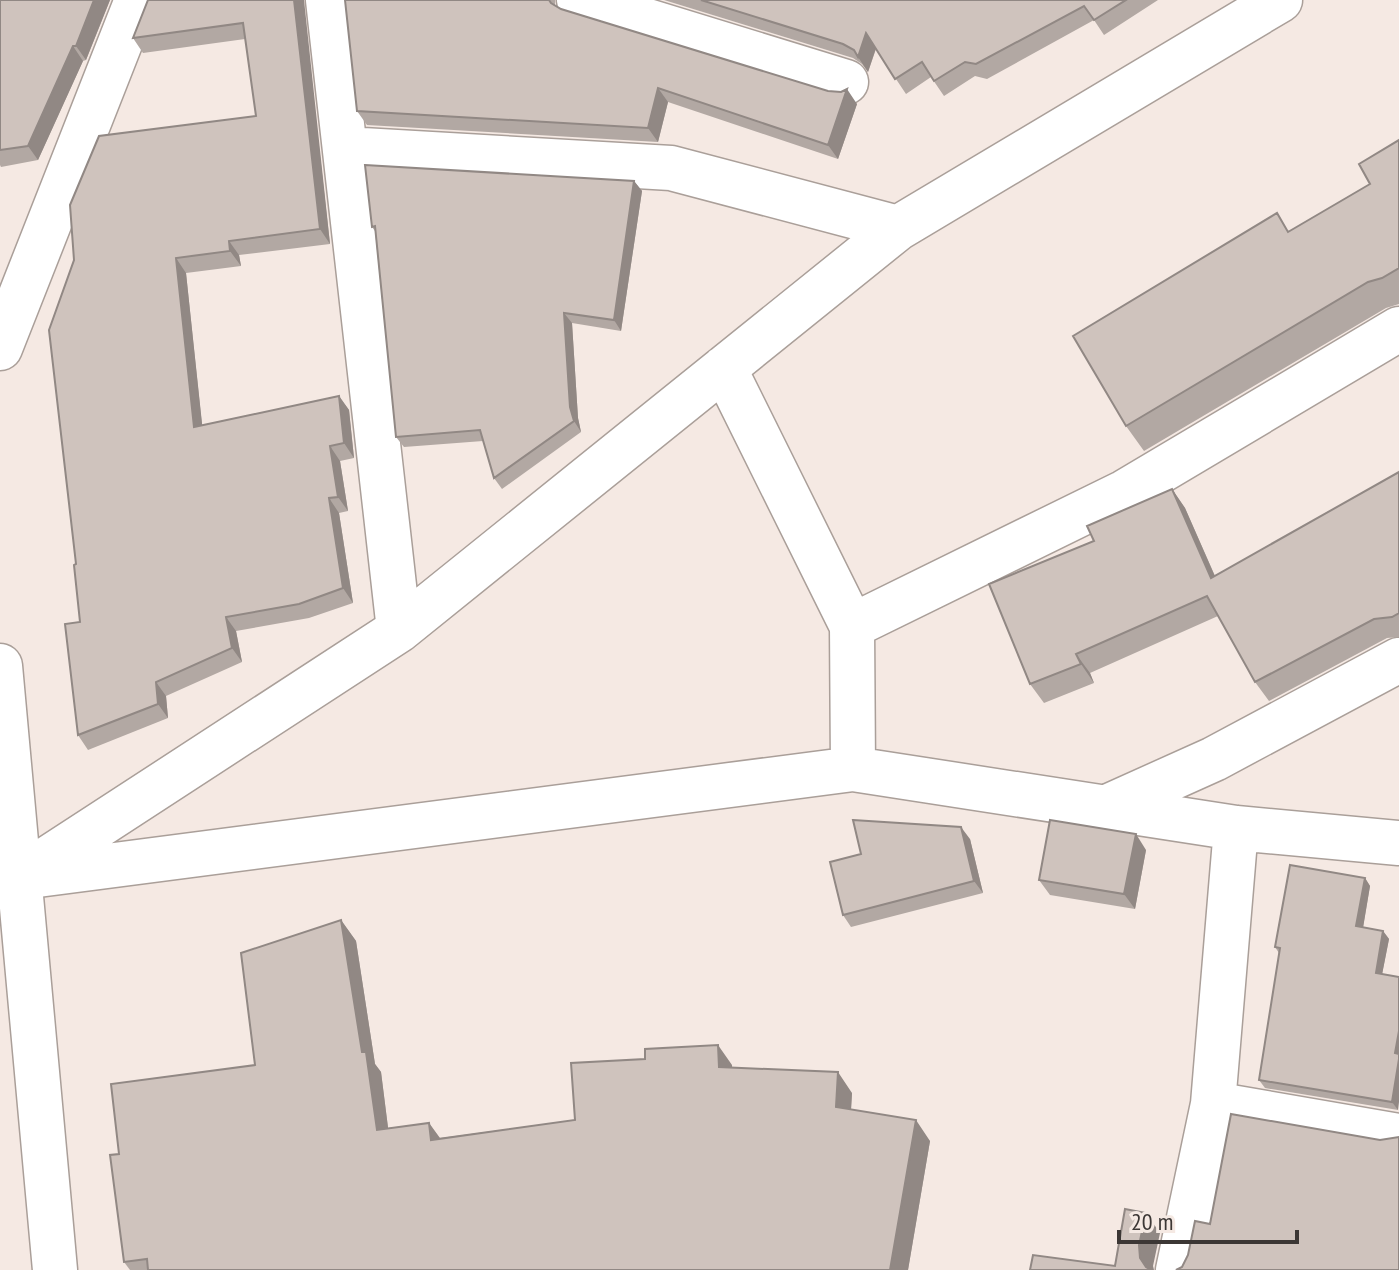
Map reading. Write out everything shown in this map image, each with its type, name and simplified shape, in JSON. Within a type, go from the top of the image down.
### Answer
[{"type":"street","points":[[0,348],[137,0]]},
{"type":"street","points":[[328,0],[399,630]]},
{"type":"street","points":[[579,0],[672,13],[846,82]]},
{"type":"street","points":[[9,880],[399,630],[898,228],[1280,0]]},
{"type":"street","points":[[345,149],[671,168],[898,228]]},
{"type":"street","points":[[852,626],[1125,492],[1399,329]]},
{"type":"street","points":[[724,368],[852,626],[853,769]]},
{"type":"street","points":[[1105,808],[1214,759],[1399,660]]},
{"type":"street","points":[[0,666],[9,880],[55,1270]]},
{"type":"street","points":[[9,880],[853,769],[1236,828],[1399,843]]},
{"type":"street","points":[[1178,1270],[1213,1104],[1236,828]]},
{"type":"street","points":[[1213,1104],[1399,1136]]},
{"type":"building","points":[[0,0],[94,0],[76,46],[73,46],[28,146],[0,150]]},
{"type":"building","points":[[148,0],[294,0],[320,229],[229,241],[230,251],[176,258],[194,427],[339,396],[344,443],[330,446],[338,497],[329,498],[343,588],[299,604],[226,617],[232,648],[156,682],[158,704],[78,735],[65,624],[80,622],[76,564],[49,330],[74,260],[70,205],[99,136],[256,116],[243,23],[133,38]]},
{"type":"building","points":[[345,0],[549,0],[561,9],[828,91],[847,89],[828,145],[658,88],[648,128],[357,111]]},
{"type":"building","points":[[701,0],[1126,0],[1094,20],[1084,6],[976,64],[965,62],[934,81],[922,62],[895,79],[866,33],[858,57],[854,50],[843,44]]},
{"type":"building","points":[[1399,140],[1399,268],[1368,282],[1126,426],[1073,336],[1277,213],[1288,232],[1370,184],[1359,164]]},
{"type":"building","points":[[365,165],[634,181],[614,320],[564,313],[570,407],[574,421],[494,478],[480,430],[396,437],[375,226],[372,227]]},
{"type":"building","points":[[1399,472],[1399,613],[1374,619],[1255,682],[1207,596],[1076,654],[1081,664],[1030,684],[989,584],[1094,541],[1087,526],[1172,489],[1211,578]]},
{"type":"building","points":[[853,820],[961,827],[974,881],[843,915],[830,862],[861,854]]},
{"type":"building","points":[[1050,820],[1136,834],[1124,894],[1039,880]]},
{"type":"building","points":[[1290,865],[1365,878],[1356,926],[1383,931],[1376,973],[1399,977],[1399,1031],[1395,1053],[1399,1054],[1399,1059],[1392,1102],[1259,1080],[1280,948],[1275,947]]},
{"type":"building","points":[[341,920],[377,1130],[429,1123],[431,1140],[575,1120],[571,1063],[645,1059],[645,1049],[718,1045],[719,1067],[838,1072],[836,1107],[916,1120],[890,1270],[148,1270],[147,1259],[124,1262],[110,1155],[119,1154],[111,1084],[255,1065],[241,953]]},
{"type":"building","points":[[1231,1114],[1380,1140],[1399,1137],[1399,1270],[1176,1270],[1182,1267],[1188,1255],[1195,1221],[1210,1224]]},
{"type":"building","points":[[1125,1209],[1146,1213],[1139,1245],[1140,1258],[1151,1270],[1030,1270],[1033,1255],[1115,1266]]}]
